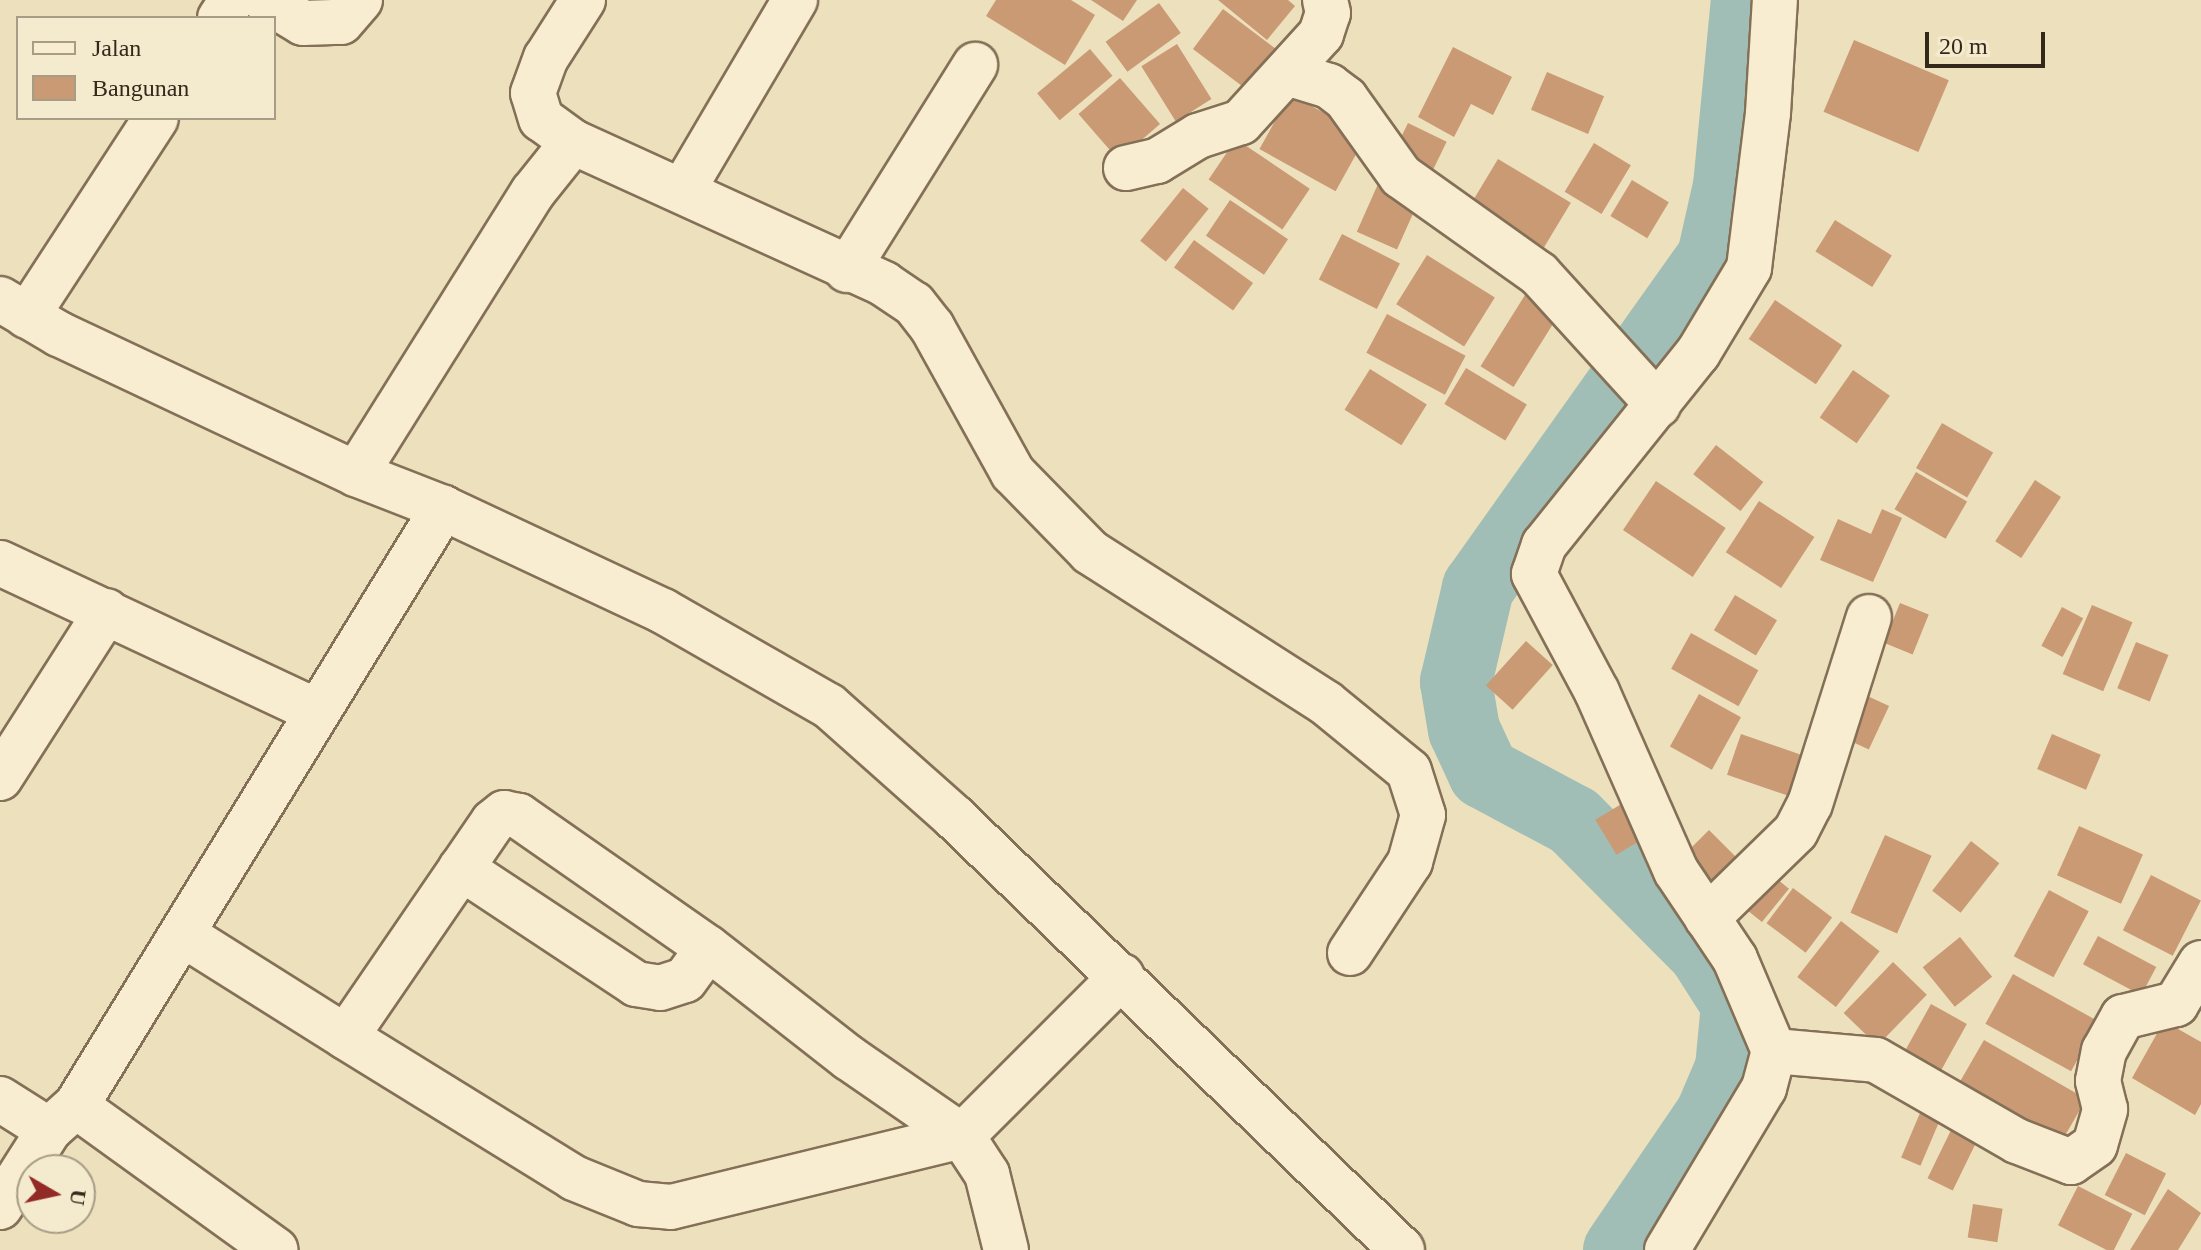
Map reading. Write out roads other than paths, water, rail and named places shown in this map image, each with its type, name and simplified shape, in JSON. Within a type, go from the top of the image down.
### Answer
[{"type":"street","points":[[265,0],[303,23],[341,22],[360,0]]},
{"type":"street","points":[[583,0],[546,58],[533,93],[541,119],[573,142],[629,171],[683,190],[847,270],[884,284],[914,304],[932,327],[1013,473],[1090,552],[1326,703],[1409,771],[1423,815],[1410,862],[1350,953]]},
{"type":"street","points":[[683,190],[795,0]]},
{"type":"street","points":[[1126,168],[1157,161],[1198,136],[1237,125],[1290,74],[1326,24],[1325,0]]},
{"type":"street","points":[[1667,1250],[1764,1088],[1774,1051],[1735,959],[1676,871],[1597,692],[1534,574],[1544,545],[1639,385],[1698,353],[1749,268],[1768,113],[1775,0]]},
{"type":"street","points":[[847,270],[975,65]]},
{"type":"street","points":[[1290,74],[1329,86],[1346,99],[1401,176],[1539,274],[1639,385]]},
{"type":"street","points":[[155,120],[14,308],[356,474],[443,508],[663,611],[829,706],[1122,976],[1402,1250]]},
{"type":"street","points":[[356,474],[533,192],[573,142]]},
{"type":"street","points":[[0,1207],[184,935],[316,711],[443,508]]},
{"type":"street","points":[[0,563],[316,711]]},
{"type":"street","points":[[0,778],[107,611]]},
{"type":"street","points":[[1707,918],[1796,831],[1810,804],[1869,617]]},
{"type":"street","points":[[346,1037],[493,822],[504,813],[519,816],[708,948],[849,1058],[962,1136],[987,1174],[1006,1250]]},
{"type":"street","points":[[461,868],[636,984],[660,988],[685,980],[708,948]]},
{"type":"street","points":[[184,935],[574,1178],[638,1204],[671,1207],[962,1136],[1122,976]]},
{"type":"street","points":[[1774,1051],[1876,1060],[2017,1141],[2071,1162],[2095,1145],[2105,1109],[2098,1081],[2101,1066],[2123,1017],[2176,1004],[2201,963]]},
{"type":"street","points":[[0,1099],[62,1118],[276,1250]]},
{"type":"waterway","points":[[1619,1250],[1711,1115],[1731,1068],[1737,1004],[1704,952],[1574,821],[1484,773],[1464,730],[1456,682],[1478,588],[1713,257],[1729,186],[1747,0]]}]
